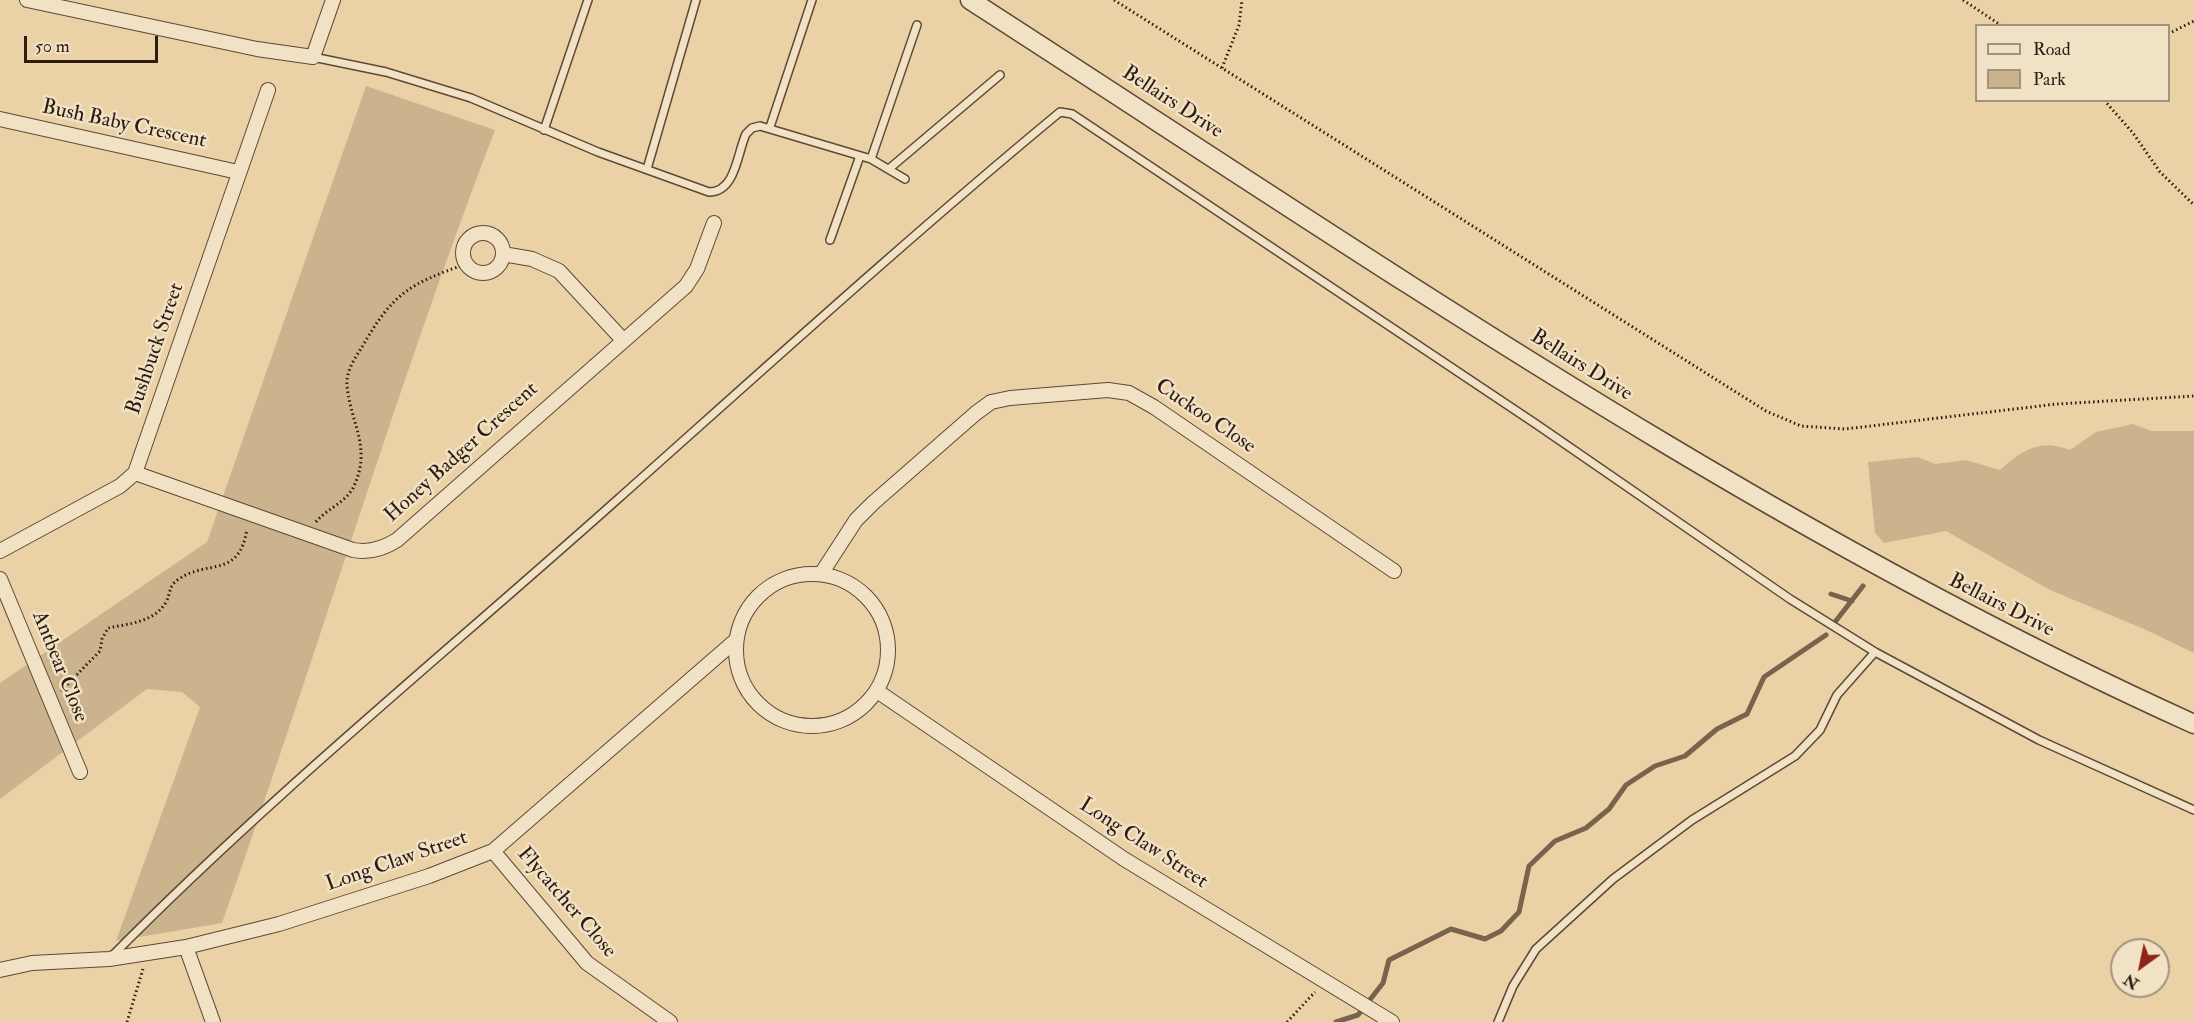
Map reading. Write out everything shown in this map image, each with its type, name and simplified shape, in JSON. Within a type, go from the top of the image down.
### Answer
[{"type":"street","points":[[27,0],[246,47],[313,57],[333,0]]},
{"type":"street","name":"Bellairs Drive","points":[[970,0],[1662,443],[1939,600],[2194,724]]},
{"type":"street","name":"Bushbuck Street","points":[[135,473],[268,90]]},
{"type":"street","name":"Bush Baby Crescent","points":[[0,119],[238,172]]},
{"type":"street","name":"Honey Badger Crescent","points":[[135,473],[360,551],[375,550],[392,543],[692,279],[714,223]]},
{"type":"street","points":[[487,234],[499,241],[503,254],[499,265],[489,273],[476,272],[466,264],[463,251],[469,239],[474,235],[487,234]]},
{"type":"street","points":[[503,254],[532,259],[559,271],[623,340]]},
{"type":"street","name":"Cuckoo Close","points":[[821,574],[856,520],[982,408],[1010,398],[1108,390],[1129,393],[1154,407],[1394,571]]},
{"type":"street","points":[[0,551],[120,486],[135,473]]},
{"type":"street","points":[[821,574],[846,581],[866,596],[881,617],[888,642],[886,668],[877,691],[859,710],[837,722],[812,726],[786,722],[764,710],[747,690],[737,667],[735,641],[740,622],[750,604],[764,590],[791,576],[821,574]]},
{"type":"street","name":"Antbear Close","points":[[0,579],[80,772]]},
{"type":"street","name":"Long Claw Street","points":[[0,970],[54,960],[109,959],[186,947],[279,924],[429,876],[492,851],[735,641]]},
{"type":"street","name":"Long Claw Street","points":[[877,691],[1124,859],[1389,1020]]},
{"type":"street","name":"Flycatcher Close","points":[[492,851],[587,963],[670,1022]]},
{"type":"street","points":[[186,947],[213,1022]]},
{"type":"lane","points":[[544,130],[588,0]]},
{"type":"lane","points":[[647,169],[696,0]]},
{"type":"lane","points":[[770,127],[812,0]]},
{"type":"lane","points":[[871,159],[917,26]]},
{"type":"lane","points":[[313,57],[386,72],[471,98],[544,130],[710,192],[718,191],[728,184],[748,131],[756,127],[770,127],[871,159],[890,168],[905,179]]},
{"type":"lane","points":[[890,168],[1000,75]]},
{"type":"lane","points":[[109,959],[171,897],[313,767],[932,220],[1059,112],[1072,114],[1536,424],[1790,599],[1875,652],[2039,740],[2194,810]]},
{"type":"lane","points":[[830,240],[860,156]]},
{"type":"lane","points":[[1498,1022],[1513,986],[1536,949],[1613,879],[1683,826],[1795,756],[1820,730],[1837,695],[1875,652]]},
{"type":"path","points":[[1114,0],[1766,411],[1801,426],[1845,429],[2057,404],[2194,396]]},
{"type":"path","points":[[1222,68],[1239,25],[1242,0]]},
{"type":"path","points":[[1963,0],[1999,24]]},
{"type":"path","points":[[2170,33],[2194,21]]},
{"type":"path","points":[[2105,102],[2133,133],[2160,172],[2194,206]]},
{"type":"path","points":[[311,535],[320,516],[342,501],[352,488],[358,472],[362,452],[347,377],[373,327],[391,303],[420,280],[466,264]]},
{"type":"path","points":[[50,703],[100,651],[102,639],[108,628],[154,616],[166,602],[171,585],[182,577],[232,560],[241,552],[250,513]]},
{"type":"path","points":[[127,1022],[148,954]]},
{"type":"path","points":[[1287,1022],[1330,985]]},
{"type":"green space","points":[[366,86],[495,130],[423,326],[222,923],[116,941],[200,707],[182,692],[147,689],[0,799],[0,683],[207,542]]},
{"type":"green space","points":[[2133,424],[2152,431],[2194,431],[2194,653],[2144,629],[2050,590],[1946,531],[1884,543],[1875,533],[1868,462],[1918,457],[1935,464],[1966,460],[2000,470],[2032,448],[2050,445],[2070,450],[2096,432]]},
{"type":"waterway","points":[[1835,622],[1863,586]]},
{"type":"waterway","points":[[1831,594],[1852,601]]},
{"type":"waterway","points":[[1336,1022],[1358,1015],[1383,983],[1389,960],[1451,929],[1485,939],[1501,931],[1519,912],[1529,866],[1555,841],[1586,828],[1609,809],[1626,785],[1655,766],[1685,756],[1717,729],[1747,714],[1764,677],[1826,635]]}]
